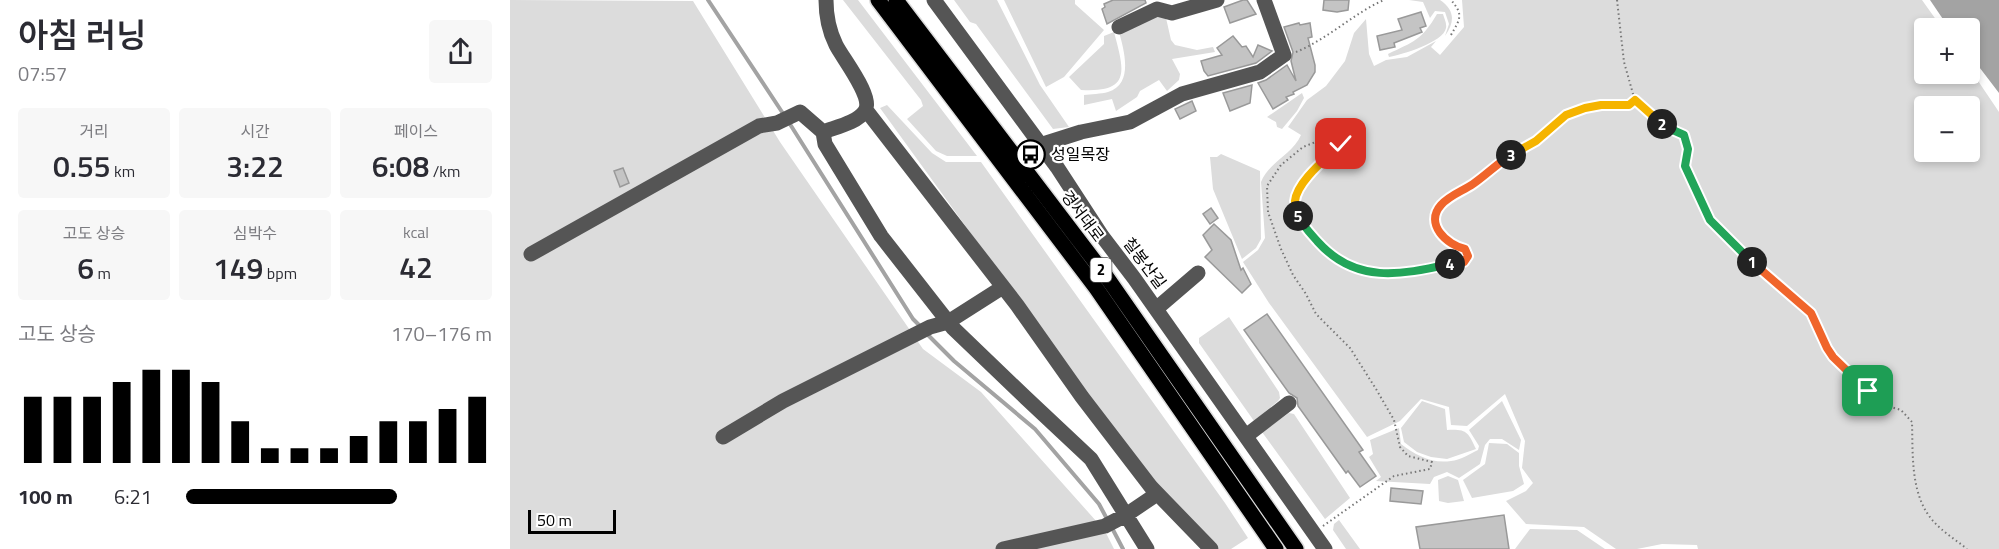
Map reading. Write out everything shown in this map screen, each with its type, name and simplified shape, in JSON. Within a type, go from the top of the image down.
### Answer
[{"type":"main road","name":"경서대로","points":[[878,0],[1096,288],[1276,549]]},
{"type":"main road","name":"경서대로","points":[[896,0],[1106,276],[1296,549]]},
{"type":"street","points":[[824,132],[854,120],[866,110],[868,99],[835,44],[826,16],[826,0]]},
{"type":"street","name":"칠봉산길","points":[[934,0],[1040,145],[1325,549]]},
{"type":"street","points":[[1119,27],[1157,9],[1172,13],[1217,0]]},
{"type":"street","points":[[1040,145],[1081,132],[1130,122],[1182,94],[1260,72],[1284,55],[1264,0]]},
{"type":"street","points":[[866,110],[1003,287],[1082,398],[1157,494],[1211,549]]},
{"type":"street","points":[[531,254],[759,126],[777,123],[800,112],[824,132],[825,144],[881,236],[948,322],[1091,459],[1116,520],[1147,549]]},
{"type":"street","points":[[1156,309],[1198,273]]},
{"type":"street","points":[[723,436],[783,401],[923,330],[948,322],[1003,287]]},
{"type":"street","points":[[1246,436],[1289,403]]},
{"type":"street","points":[[1003,549],[1116,520],[1157,494]]},
{"type":"path","points":[[1284,55],[1298,52],[1384,0]]},
{"type":"path","points":[[1450,35],[1460,20],[1459,10],[1451,0]]},
{"type":"path","points":[[1617,0],[1624,62],[1635,100],[1666,127],[1684,135],[1688,149],[1685,166],[1710,220],[1740,251],[1811,313],[1827,348],[1846,371],[1884,405],[1900,410],[1912,422],[1913,475],[1925,512],[1935,524],[1967,549]]},
{"type":"path","points":[[1314,532],[1394,476],[1430,469],[1432,462],[1416,459],[1403,451],[1397,441],[1394,420],[1376,389],[1350,348],[1316,314],[1293,274],[1281,249],[1267,206],[1268,186],[1273,175],[1281,165],[1303,147],[1333,135],[1340,137],[1341,144],[1306,179],[1295,201],[1302,224],[1327,252],[1340,262],[1374,274],[1403,273],[1464,262],[1468,256],[1465,249],[1449,244],[1437,227],[1436,219],[1442,204],[1472,185],[1504,159],[1536,141],[1566,115],[1593,106],[1629,105],[1635,100]]},
{"type":"shaded area","points":[[510,0],[693,1],[780,142],[923,349],[981,392],[1105,531],[1114,549],[510,549]]},
{"type":"shaded area","points":[[843,0],[858,0],[977,156],[947,156],[936,151],[907,119],[923,106],[921,100]]},
{"type":"shaded area","points":[[954,0],[997,0],[1040,85],[1069,127],[1053,129],[976,24],[970,22]]},
{"type":"shaded area","points":[[1004,0],[1075,0],[1075,4],[1104,30],[1064,77],[1046,87]]},
{"type":"shaded area","points":[[1409,0],[1440,0],[1449,8],[1452,21],[1445,36],[1449,24],[1445,12],[1435,11],[1430,18],[1423,2]]},
{"type":"shaded area","points":[[1462,0],[1922,0],[1935,18],[1914,18],[1914,84],[1980,84],[1999,112],[1999,549],[1698,549],[1697,545],[1662,544],[1637,549],[1616,549],[1584,527],[1526,524],[1506,501],[1526,491],[1533,483],[1522,468],[1525,441],[1505,394],[1467,426],[1451,425],[1449,407],[1421,399],[1400,421],[1367,437],[1269,303],[1243,262],[1258,250],[1265,238],[1261,182],[1270,169],[1293,148],[1301,135],[1288,127],[1307,100],[1326,86],[1345,61],[1354,33],[1366,19],[1369,54],[1374,66],[1386,60],[1407,57],[1436,41],[1431,47],[1440,55],[1464,27]]},
{"type":"shaded area","points":[[1930,0],[1999,0],[1999,93],[1980,68],[1980,18],[1942,18]]},
{"type":"shaded area","points":[[1159,14],[1166,18],[1171,40],[1175,45],[1197,50],[1213,47],[1215,52],[1172,59],[1180,74],[1179,80],[1167,91],[1159,80],[1140,91],[1137,97],[1116,111],[1112,99],[1084,105],[1084,95],[1108,92],[1121,82],[1125,57],[1119,32]]},
{"type":"shaded area","points":[[1437,14],[1443,14],[1446,22],[1446,28],[1438,38],[1403,54],[1389,57],[1388,54],[1411,43],[1421,35]]},
{"type":"shaded area","points":[[1114,32],[1120,58],[1120,76],[1109,88],[1081,90],[1069,77],[1104,44],[1104,36]]},
{"type":"shaded area","points":[[1302,93],[1304,98],[1297,111],[1282,129],[1267,117]]},
{"type":"shaded area","points":[[887,105],[932,153],[946,162],[981,162],[1248,538],[1231,549],[1219,549],[1138,464],[880,108]]},
{"type":"shaded area","points":[[1221,154],[1260,171],[1261,239],[1256,248],[1242,259],[1213,189],[1210,157],[1217,157]]},
{"type":"shaded area","points":[[1229,317],[1279,392],[1278,401],[1254,421],[1199,343],[1199,338]]},
{"type":"shaded area","points":[[1422,401],[1445,409],[1447,430],[1463,431],[1471,439],[1476,449],[1447,459],[1417,452],[1404,442],[1401,428]]},
{"type":"shaded area","points":[[1502,401],[1521,440],[1519,450],[1502,439],[1490,439],[1485,445],[1480,464],[1459,478],[1447,472],[1434,477],[1430,484],[1376,481],[1381,477],[1369,457],[1373,454],[1370,440],[1399,428],[1401,444],[1412,452],[1437,461],[1458,459],[1478,450],[1479,446],[1469,430]]},
{"type":"shaded area","points":[[1289,413],[1294,414],[1350,498],[1325,519],[1262,432]]},
{"type":"shaded area","points":[[1489,443],[1507,444],[1519,453],[1519,466],[1524,484],[1513,491],[1472,498],[1463,480],[1485,464]]},
{"type":"shaded area","points":[[1448,476],[1458,480],[1464,501],[1448,503],[1439,501],[1438,480]]},
{"type":"shaded area","points":[[1339,520],[1360,549],[1346,549],[1333,530],[1334,524]]},
{"type":"shaded area","points":[[1530,529],[1577,530],[1605,549],[1515,549]]},
{"type":"building","points":[[1113,0],[1145,0],[1146,3],[1107,24],[1102,9],[1105,7],[1104,4]]},
{"type":"building","points":[[1247,0],[1256,14],[1230,23],[1224,7]]},
{"type":"building","points":[[1324,0],[1349,0],[1348,10],[1337,12],[1323,10]]},
{"type":"building","points":[[1421,12],[1426,26],[1420,28],[1422,32],[1394,43],[1395,47],[1380,50],[1377,36],[1402,30],[1398,19]]},
{"type":"building","points":[[1299,23],[1300,25],[1310,23],[1312,37],[1308,38],[1315,72],[1307,85],[1293,92],[1294,94],[1286,97],[1288,100],[1273,109],[1258,83],[1287,65],[1296,81],[1291,61],[1293,52],[1284,27]]},
{"type":"building","points":[[1233,36],[1242,47],[1246,46],[1253,57],[1258,45],[1272,51],[1256,63],[1208,76],[1201,61],[1222,55],[1217,48]]},
{"type":"building","points":[[1252,85],[1250,103],[1230,111],[1223,93]]},
{"type":"building","points":[[1192,101],[1196,111],[1180,119],[1175,109]]},
{"type":"building","points":[[623,168],[629,183],[620,187],[614,171]]},
{"type":"building","points":[[1211,208],[1218,218],[1210,224],[1203,214]]},
{"type":"building","points":[[1214,224],[1231,240],[1241,270],[1243,268],[1251,284],[1242,293],[1205,257],[1212,250],[1203,235]]},
{"type":"building","points":[[1267,314],[1363,450],[1359,452],[1376,476],[1360,487],[1348,471],[1346,473],[1298,406],[1297,398],[1289,393],[1244,330]]},
{"type":"building","points":[[1391,488],[1423,491],[1421,504],[1390,501]]},
{"type":"building","points":[[1504,515],[1509,549],[1420,549],[1416,527]]},
{"type":"waterway","points":[[708,0],[784,115]]},
{"type":"waterway","points":[[788,121],[913,319],[920,326]]},
{"type":"waterway","points":[[927,334],[954,361],[1035,429],[1099,504],[1107,519]]},
{"type":"waterway","points":[[1111,526],[1123,549]]},
{"type":"place","name":"성일목장","points":[[1030,154]]},
{"type":"route","points":[[1341,144],[1301,187],[1295,201],[1302,224],[1332,257],[1340,262],[1374,274],[1403,273],[1464,262],[1468,256],[1465,249],[1455,247],[1444,240],[1437,227],[1436,219],[1439,208],[1449,198],[1472,185],[1504,159],[1536,141],[1566,115],[1601,105],[1629,105],[1635,100],[1666,127],[1684,135],[1688,149],[1685,166],[1710,220],[1740,251],[1811,313],[1833,357],[1868,391]]}]
